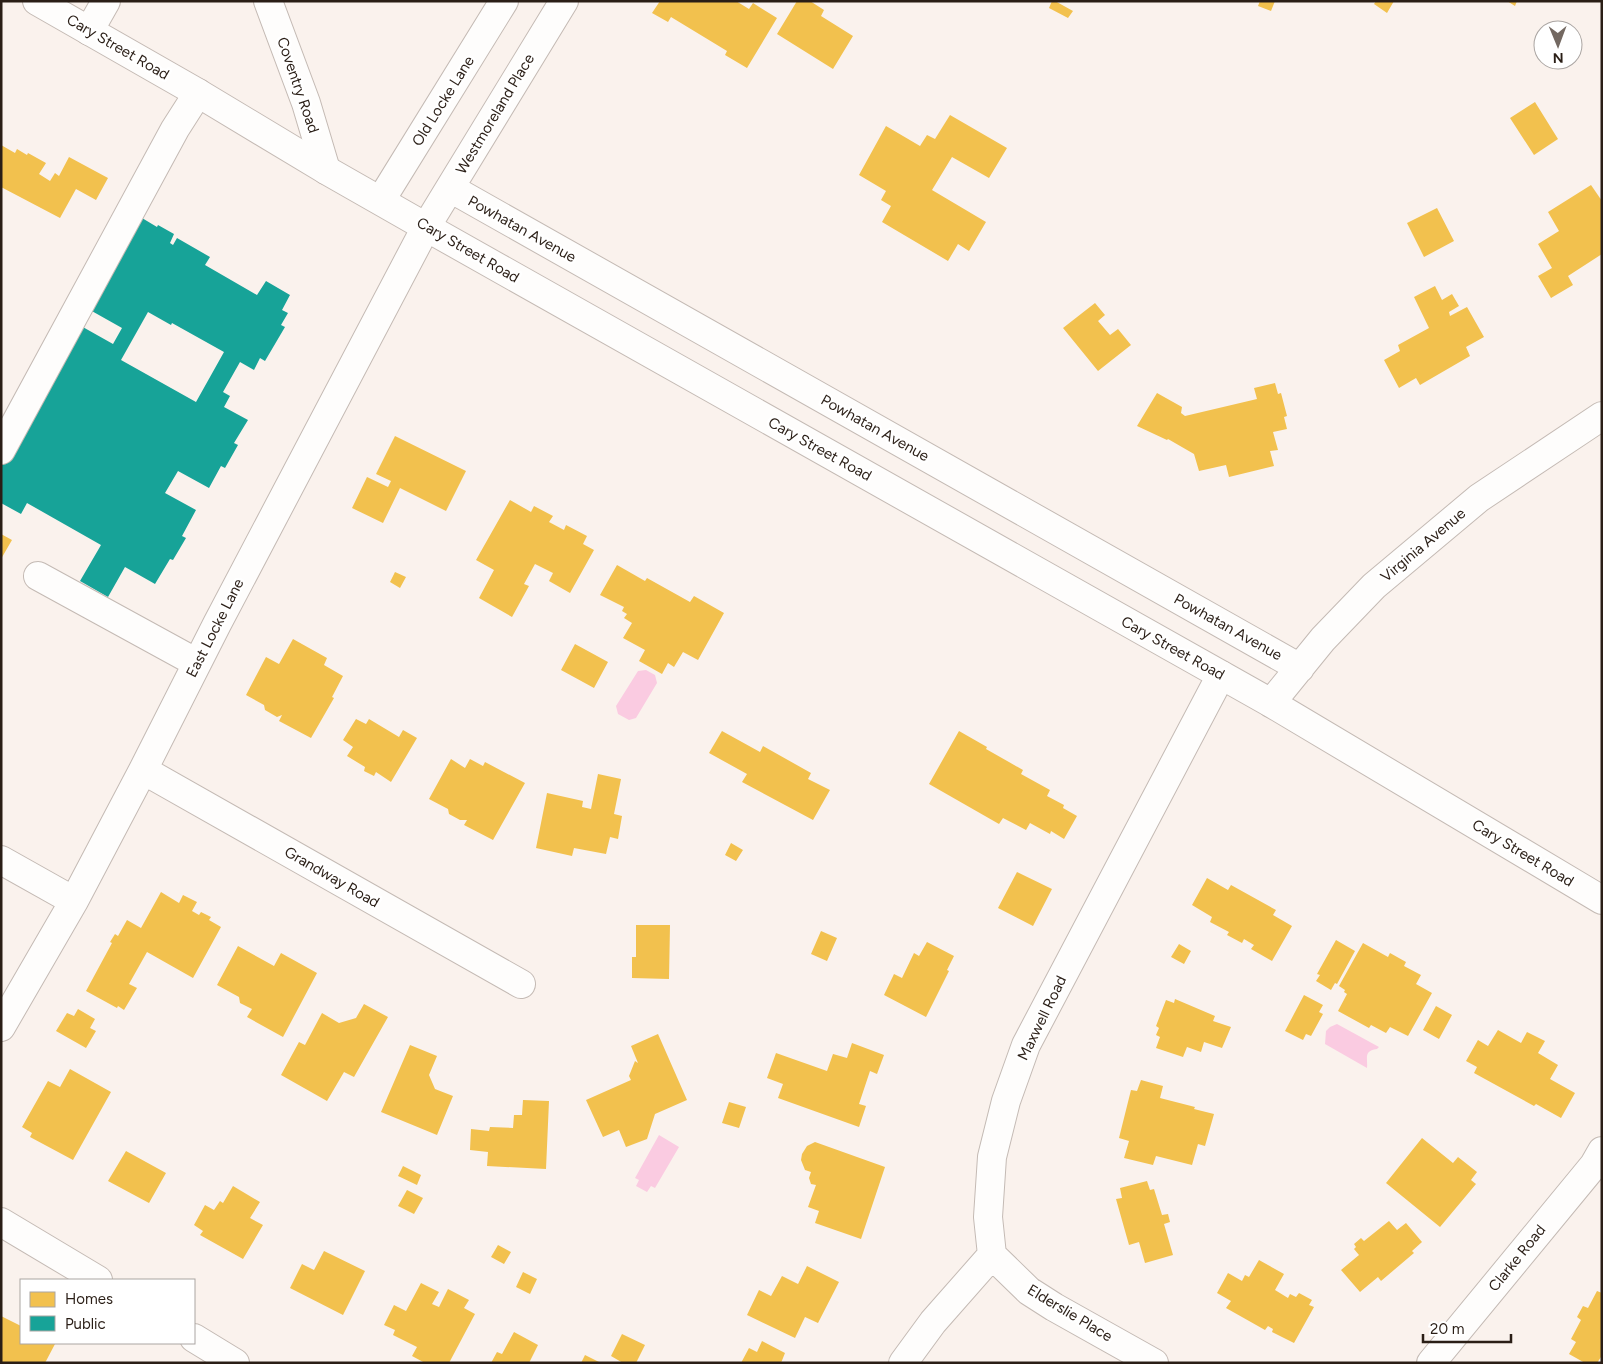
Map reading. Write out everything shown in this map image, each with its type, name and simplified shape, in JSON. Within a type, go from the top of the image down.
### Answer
[{"type":"street","name":"Cary Street Road","points":[[38,1],[426,227],[1271,703],[1602,900]]},
{"type":"street","points":[[89,31],[106,1]]},
{"type":"street","name":"Coventry Road","points":[[268,1],[306,103],[326,170]]},
{"type":"street","name":"Old Locke Lane","points":[[381,200],[504,1]]},
{"type":"street","name":"Westmoreland Place","points":[[426,227],[564,1]]},
{"type":"street","points":[[1,450],[175,129],[198,93]]},
{"type":"street","name":"Powhatan Avenue","points":[[450,188],[1300,668]]},
{"type":"street","name":"East Locke Lane","points":[[1,1026],[74,901],[426,227]]},
{"type":"street","name":"Virginia Avenue","points":[[1271,703],[1323,639],[1374,586],[1479,498],[1602,416]]},
{"type":"street","points":[[38,576],[197,663]]},
{"type":"street","name":"Maxwell Road","points":[[992,1256],[988,1216],[992,1157],[1006,1101],[1026,1045],[1221,675]]},
{"type":"street","name":"Grandway Road","points":[[143,770],[521,984]]},
{"type":"street","points":[[1,860],[74,901]]},
{"type":"street","name":"Clarke Road","points":[[1431,1363],[1594,1165],[1602,1151]]},
{"type":"street","points":[[1,1222],[96,1279]]},
{"type":"street","points":[[903,1363],[933,1322],[992,1256]]},
{"type":"street","name":"Elderslie Place","points":[[992,1256],[1029,1291],[1154,1363]]},
{"type":"street","points":[[195,1339],[235,1363]]},
{"type":"shaded area","points":[[646,670],[655,675],[657,683],[636,718],[629,720],[618,714],[616,706],[638,671]]},
{"type":"shaded area","points":[[1337,1024],[1379,1047],[1368,1053],[1367,1068],[1325,1044],[1326,1031]]},
{"type":"shaded area","points":[[659,1135],[679,1147],[655,1188],[651,1186],[647,1192],[636,1186],[639,1180],[635,1178]]},
{"type":"building: Homes","points":[[660,1],[736,1],[749,9],[753,3],[777,18],[747,68],[725,55],[727,51],[671,17],[668,22],[652,13]]},
{"type":"building: Homes","points":[[797,1],[810,1],[824,10],[821,16],[853,36],[833,69],[777,34]]},
{"type":"building: Homes","points":[[1052,1],[1073,11],[1068,18],[1049,8]]},
{"type":"building: Homes","points":[[1260,1],[1275,1],[1271,11],[1258,6]]},
{"type":"building: Homes","points":[[1376,1],[1394,1],[1387,13],[1374,4]]},
{"type":"building: Homes","points":[[1507,1],[1517,1],[1515,6]]},
{"type":"building: Homes","points":[[1535,102],[1558,139],[1534,155],[1510,118]]},
{"type":"building: Homes","points":[[950,115],[1007,148],[989,178],[952,157],[932,190],[986,222],[969,251],[958,244],[948,261],[882,222],[891,206],[881,200],[886,191],[859,175],[886,126],[920,146],[927,135],[935,139]]},
{"type":"building: Homes","points":[[1,145],[15,153],[17,149],[27,155],[28,153],[46,163],[39,174],[50,181],[55,173],[59,176],[69,157],[108,178],[96,200],[76,189],[60,218],[1,187]]},
{"type":"building: Homes","points":[[1591,185],[1602,201],[1602,254],[1568,276],[1573,285],[1551,298],[1538,276],[1552,268],[1538,244],[1559,231],[1548,212]]},
{"type":"building: Homes","points":[[1437,208],[1454,241],[1424,257],[1407,223]]},
{"type":"building: Homes","points":[[1435,286],[1442,300],[1452,294],[1459,306],[1449,312],[1450,316],[1467,307],[1484,337],[1466,347],[1470,356],[1420,385],[1416,378],[1399,388],[1384,360],[1400,351],[1398,345],[1429,328],[1414,297]]},
{"type":"building: Homes","points":[[1095,303],[1105,315],[1098,321],[1110,335],[1118,329],[1131,345],[1098,371],[1063,328]]},
{"type":"building: Homes","points":[[1275,383],[1278,394],[1281,393],[1287,416],[1284,417],[1287,429],[1273,432],[1278,450],[1270,451],[1274,466],[1229,477],[1226,465],[1199,471],[1194,454],[1168,439],[1137,426],[1157,393],[1182,407],[1181,413],[1185,416],[1257,399],[1254,388]]},
{"type":"building: Homes","points":[[395,436],[466,471],[446,511],[400,488],[383,523],[352,508],[367,477],[388,487],[391,481],[376,474]]},
{"type":"building: Homes","points":[[510,500],[531,512],[534,506],[553,516],[549,522],[564,530],[566,525],[587,536],[583,544],[594,550],[570,593],[549,581],[553,573],[535,564],[524,584],[529,586],[512,617],[479,598],[494,570],[476,560]]},
{"type":"building: Homes","points":[[1,534],[12,540],[1,559]]},
{"type":"building: Homes","points":[[617,565],[645,581],[647,578],[690,602],[694,596],[724,613],[698,660],[683,652],[674,667],[668,663],[662,674],[639,661],[645,650],[623,638],[632,623],[624,618],[627,614],[622,611],[624,607],[600,595]]},
{"type":"building: Homes","points":[[395,572],[406,577],[400,588],[390,582]]},
{"type":"building: Homes","points":[[293,639],[327,658],[324,665],[343,676],[332,697],[334,698],[311,738],[279,721],[282,715],[277,717],[265,710],[264,705],[246,695],[266,657],[279,664]]},
{"type":"building: Homes","points":[[575,644],[608,662],[594,688],[561,670]]},
{"type":"building: Homes","points":[[356,719],[366,724],[369,719],[399,737],[403,730],[417,738],[391,782],[376,772],[374,776],[364,771],[365,767],[347,756],[353,747],[343,740]]},
{"type":"building: Homes","points":[[722,731],[760,752],[763,746],[811,773],[808,779],[830,790],[813,820],[742,782],[747,774],[709,753]]},
{"type":"building: Homes","points":[[959,731],[1023,770],[1021,774],[1050,790],[1047,796],[1064,805],[1063,808],[1077,816],[1064,839],[1051,831],[1050,834],[1030,823],[1026,830],[1003,818],[999,824],[929,784]]},
{"type":"building: Homes","points":[[451,759],[465,768],[470,759],[483,766],[485,762],[525,783],[493,840],[464,825],[467,820],[460,820],[449,814],[448,809],[429,799]]},
{"type":"building: Homes","points":[[598,774],[621,779],[614,814],[622,816],[618,839],[610,837],[606,854],[574,848],[572,856],[536,848],[547,793],[583,801],[582,807],[591,809]]},
{"type":"building: Homes","points":[[731,843],[743,850],[736,861],[725,855]]},
{"type":"building: Homes","points":[[1017,872],[1052,889],[1033,926],[998,908]]},
{"type":"building: Homes","points":[[1207,878],[1228,890],[1231,885],[1276,910],[1273,915],[1292,926],[1272,961],[1251,949],[1254,945],[1244,939],[1242,943],[1227,935],[1229,932],[1210,922],[1212,917],[1192,905]]},
{"type":"building: Homes","points":[[161,892],[179,903],[183,895],[197,902],[192,911],[199,915],[201,912],[211,917],[209,920],[221,927],[193,978],[147,952],[129,984],[137,988],[124,1010],[86,991],[115,934],[118,936],[127,920],[141,928]]},
{"type":"building: Homes","points":[[636,925],[670,925],[669,979],[632,978],[632,957],[636,957]]},
{"type":"building: Homes","points":[[821,931],[837,938],[827,961],[811,954]]},
{"type":"building: Homes","points":[[1336,940],[1355,951],[1337,984],[1335,983],[1331,990],[1316,981],[1320,975],[1317,974]]},
{"type":"building: Homes","points":[[927,942],[954,956],[947,970],[949,971],[926,1017],[884,995],[894,974],[902,978],[914,953],[919,956]]},
{"type":"building: Homes","points":[[1363,943],[1388,957],[1390,953],[1406,962],[1404,966],[1421,975],[1416,984],[1432,993],[1408,1036],[1390,1027],[1386,1033],[1371,1025],[1369,1028],[1338,1011],[1347,994],[1339,986]]},
{"type":"building: Homes","points":[[1179,944],[1191,951],[1184,964],[1171,957]]},
{"type":"building: Homes","points":[[238,946],[274,966],[281,953],[317,973],[283,1037],[247,1017],[252,1009],[240,1003],[239,997],[217,985]]},
{"type":"building: Homes","points":[[1304,995],[1323,1005],[1319,1012],[1323,1014],[1311,1036],[1306,1034],[1303,1040],[1285,1031]]},
{"type":"building: Homes","points":[[1175,999],[1215,1016],[1213,1021],[1231,1027],[1222,1048],[1204,1042],[1201,1052],[1187,1047],[1183,1057],[1156,1048],[1160,1037],[1156,1035],[1159,1028],[1156,1026],[1166,1000],[1174,1003]]},
{"type":"building: Homes","points":[[364,1004],[388,1017],[354,1077],[344,1072],[327,1101],[281,1075],[299,1042],[305,1045],[322,1013],[339,1023],[356,1018]]},
{"type":"building: Homes","points":[[1436,1006],[1452,1015],[1439,1039],[1423,1030]]},
{"type":"building: Homes","points":[[78,1009],[95,1019],[90,1028],[96,1031],[86,1048],[56,1031],[67,1013],[74,1016]]},
{"type":"building: Homes","points":[[1498,1030],[1521,1043],[1527,1032],[1545,1041],[1538,1053],[1558,1065],[1550,1079],[1575,1093],[1561,1118],[1536,1104],[1534,1106],[1474,1073],[1477,1067],[1466,1061],[1478,1040],[1488,1046]]},
{"type":"building: Homes","points":[[658,1034],[687,1100],[655,1114],[647,1139],[626,1147],[619,1130],[603,1137],[586,1100],[631,1080],[629,1076],[635,1061],[638,1063],[631,1046]]},
{"type":"building: Homes","points":[[852,1043],[884,1055],[877,1074],[870,1071],[859,1104],[866,1106],[859,1127],[778,1098],[783,1084],[767,1078],[776,1053],[827,1071],[833,1054],[847,1058]]},
{"type":"building: Homes","points":[[410,1045],[437,1056],[429,1075],[435,1089],[453,1096],[437,1135],[381,1112]]},
{"type":"building: Homes","points":[[70,1069],[111,1092],[73,1160],[30,1137],[32,1133],[22,1127],[48,1081],[60,1087]]},
{"type":"building: Homes","points":[[1141,1080],[1163,1086],[1160,1098],[1214,1114],[1205,1146],[1198,1144],[1192,1165],[1156,1156],[1153,1165],[1124,1158],[1129,1141],[1119,1138],[1131,1090],[1137,1091]]},
{"type":"building: Homes","points":[[523,1100],[549,1101],[546,1169],[487,1166],[488,1152],[470,1150],[471,1129],[489,1131],[490,1127],[513,1128],[514,1115],[522,1115]]},
{"type":"building: Homes","points":[[729,1102],[746,1107],[739,1128],[722,1123]]},
{"type":"building: Homes","points":[[1422,1138],[1453,1163],[1458,1157],[1477,1172],[1471,1180],[1476,1184],[1440,1227],[1386,1183]]},
{"type":"building: Homes","points":[[815,1142],[885,1167],[861,1239],[815,1223],[819,1211],[808,1207],[816,1185],[811,1184],[809,1178],[811,1172],[805,1170],[801,1160],[807,1146]]},
{"type":"building: Homes","points":[[126,1151],[166,1173],[149,1203],[108,1181]]},
{"type":"building: Homes","points":[[403,1166],[421,1175],[417,1185],[398,1176]]},
{"type":"building: Homes","points":[[1147,1181],[1150,1190],[1154,1189],[1162,1215],[1168,1214],[1170,1222],[1164,1224],[1173,1255],[1145,1263],[1139,1242],[1129,1245],[1116,1199],[1122,1198],[1120,1188]]},
{"type":"building: Homes","points":[[233,1186],[260,1202],[250,1218],[263,1225],[243,1259],[200,1235],[203,1231],[194,1225],[205,1205],[214,1210],[220,1201],[223,1203]]},
{"type":"building: Homes","points":[[407,1190],[423,1198],[414,1214],[398,1206]]},
{"type":"building: Homes","points":[[1389,1221],[1397,1230],[1406,1223],[1422,1242],[1412,1251],[1414,1253],[1381,1281],[1378,1277],[1360,1292],[1341,1270],[1359,1255],[1354,1249],[1356,1247],[1354,1244],[1361,1238],[1364,1241]]},
{"type":"building: Homes","points":[[498,1245],[511,1252],[504,1264],[491,1257]]},
{"type":"building: Homes","points":[[324,1251],[365,1271],[343,1315],[290,1288],[302,1264],[314,1270]]},
{"type":"building: Homes","points":[[1259,1260],[1284,1274],[1275,1290],[1288,1298],[1290,1294],[1296,1297],[1299,1293],[1312,1300],[1309,1305],[1314,1307],[1294,1343],[1272,1332],[1273,1329],[1268,1326],[1265,1330],[1226,1308],[1231,1301],[1217,1293],[1228,1273],[1242,1281],[1245,1275],[1249,1277]]},
{"type":"building: Homes","points":[[807,1266],[839,1282],[818,1323],[805,1317],[795,1338],[747,1315],[759,1290],[771,1296],[782,1276],[798,1284]]},
{"type":"building: Homes","points":[[523,1272],[537,1279],[530,1294],[516,1287]]},
{"type":"building: Homes","points":[[421,1283],[439,1292],[432,1304],[439,1307],[448,1289],[469,1300],[464,1308],[475,1314],[449,1363],[425,1363],[412,1356],[417,1347],[393,1335],[395,1330],[384,1325],[394,1305],[406,1311]]},
{"type":"building: Homes","points":[[1597,1291],[1602,1293],[1602,1358],[1597,1363],[1585,1363],[1569,1354],[1576,1342],[1571,1339],[1581,1320],[1577,1317],[1583,1306],[1588,1308]]},
{"type":"building: Homes","points":[[1,1316],[20,1326],[20,1344],[55,1344],[45,1363],[1,1363]]},
{"type":"building: Homes","points":[[514,1332],[538,1345],[529,1363],[491,1363],[497,1352],[502,1354]]},
{"type":"building: Homes","points":[[622,1334],[645,1345],[636,1363],[623,1363],[611,1356]]},
{"type":"building: Homes","points":[[762,1341],[785,1353],[781,1363],[741,1363],[749,1348],[757,1352]]},
{"type":"building: Homes","points":[[585,1355],[601,1363],[581,1363]]},
{"type":"building: Public","points":[[142,218],[174,234],[170,243],[173,245],[177,238],[210,257],[205,265],[257,295],[266,281],[290,295],[282,310],[288,313],[281,325],[285,327],[265,361],[260,358],[254,370],[240,362],[223,392],[230,396],[224,407],[248,420],[234,443],[238,445],[225,468],[221,466],[209,488],[178,471],[165,493],[196,510],[182,536],[186,538],[173,560],[170,559],[155,584],[125,567],[108,597],[80,581],[101,545],[27,503],[21,514],[1,503],[1,467],[81,326],[113,344],[122,328],[90,310]],"holes":[[[148,312],[171,325],[172,323],[224,352],[196,402],[121,360]]]}]
